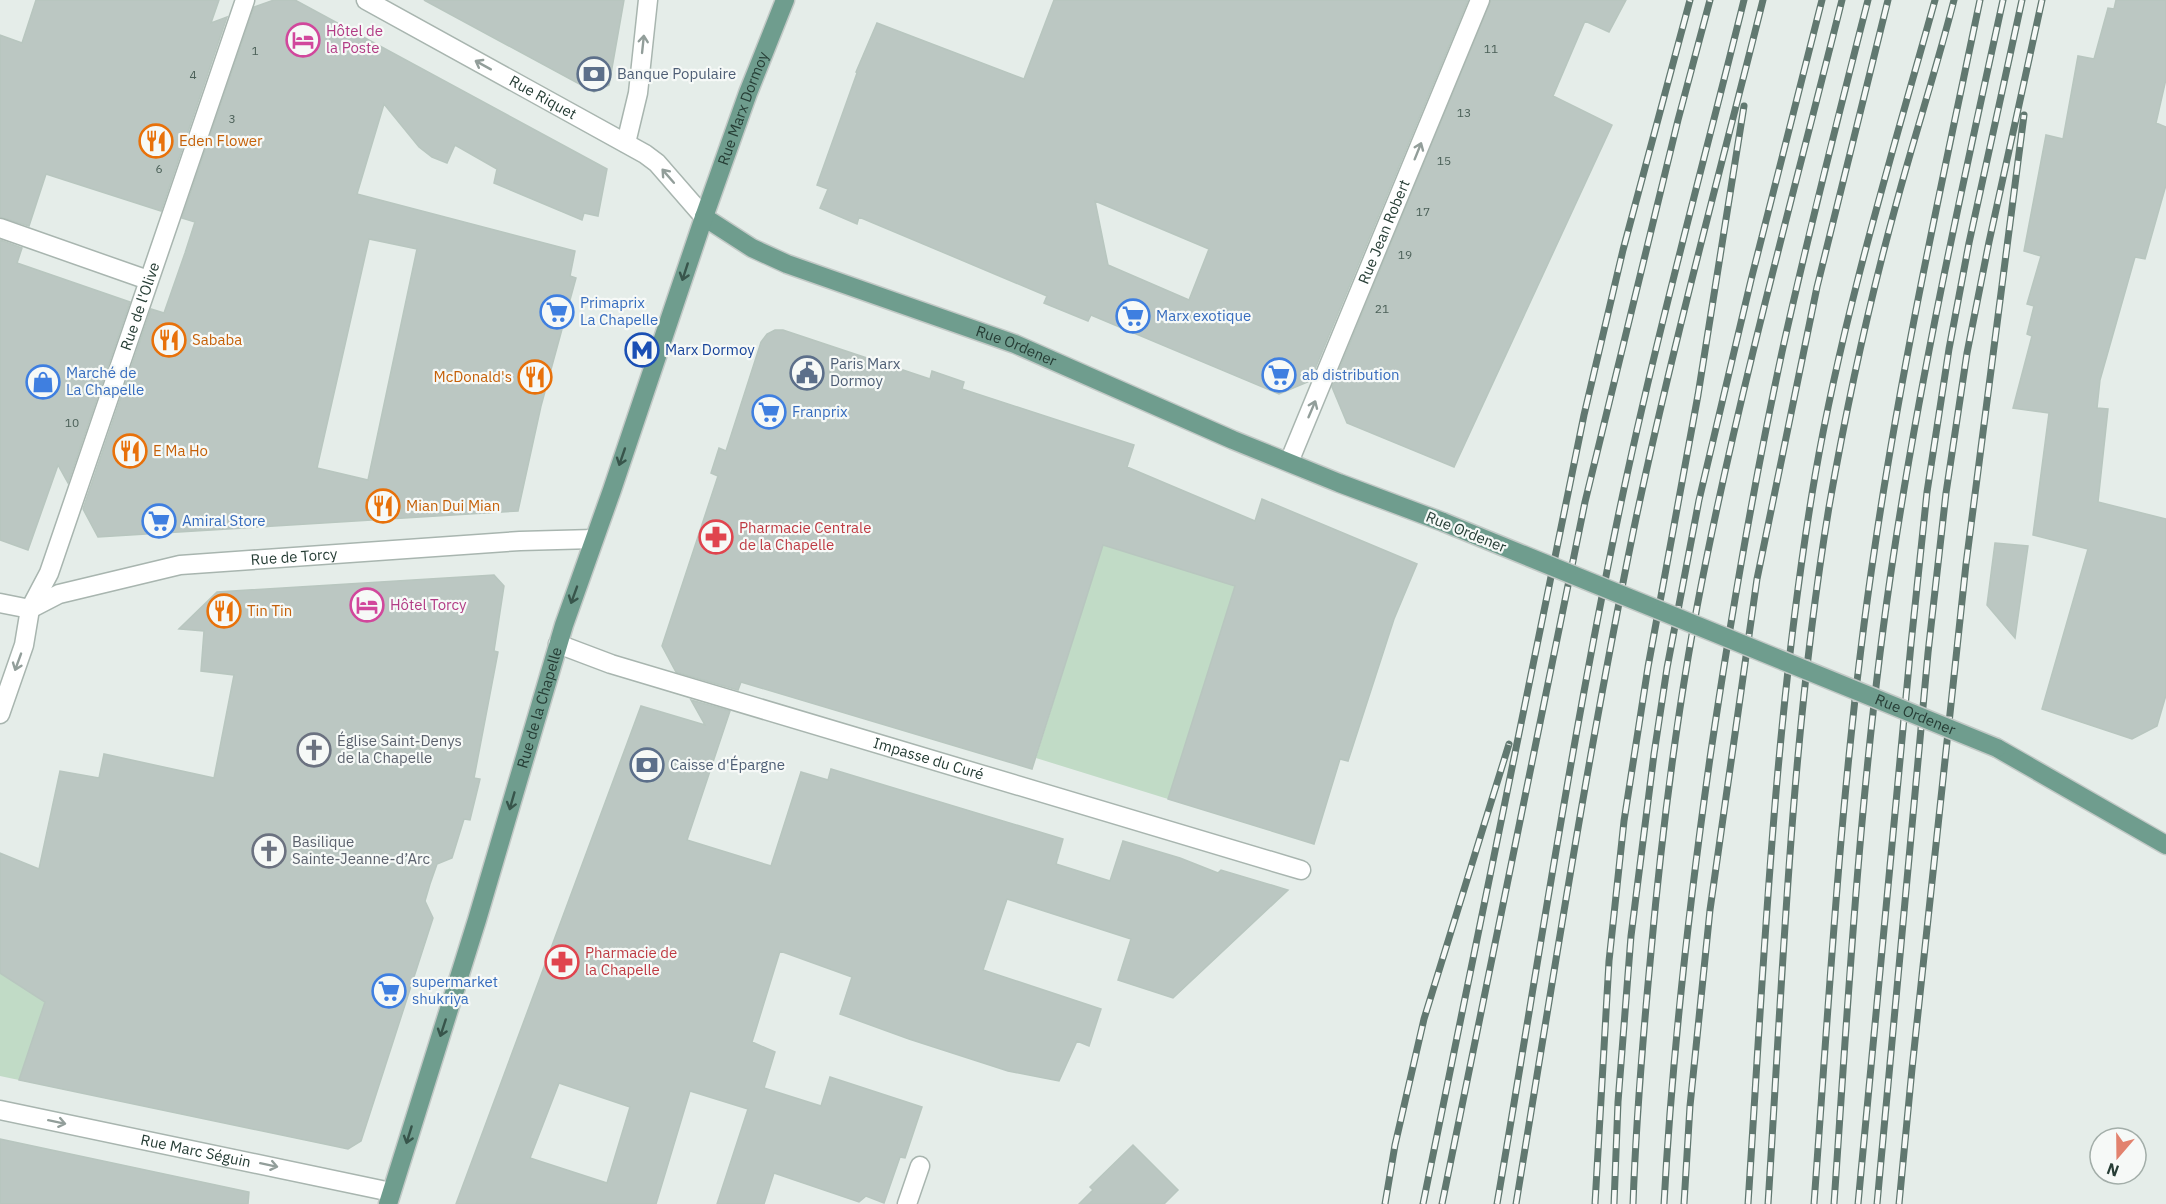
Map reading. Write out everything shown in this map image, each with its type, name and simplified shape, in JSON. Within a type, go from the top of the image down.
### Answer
[{"type":"main road","name":"Rue Marx Dormoy","points":[[704,217],[785,0]]},
{"type":"main road","name":"Rue Ordener","points":[[704,217],[752,248],[787,264],[1015,344],[1289,462],[1443,522],[1997,748],[2166,845]]},
{"type":"main road","name":"Rue de la Chapelle","points":[[390,1198],[477,920],[558,644],[704,217]]},
{"type":"street","name":"Rue de l'Olive","points":[[0,714],[24,645],[30,609],[49,573],[245,0]]},
{"type":"street","name":"Rue Riquet","points":[[366,0],[626,143],[657,163],[704,217]]},
{"type":"street","points":[[626,143],[638,93],[648,0]]},
{"type":"street","name":"Rue Jean Robert","points":[[1289,462],[1480,0]]},
{"type":"street","points":[[0,228],[148,280]]},
{"type":"street","name":"Rue de Torcy","points":[[30,609],[59,594],[180,565],[520,541],[594,539]]},
{"type":"street","points":[[0,603],[30,609]]},
{"type":"street","name":"Impasse du Curé","points":[[558,644],[611,664],[1301,870]]},
{"type":"street","name":"Rue Marc Séguin","points":[[0,1110],[390,1198]]},
{"type":"street","points":[[907,1204],[920,1166]]},
{"type":"green space","points":[[1103,544],[1235,586],[1168,799],[1036,758]]},
{"type":"green space","points":[[0,973],[45,1002],[19,1080],[0,1076]]},
{"type":"building","points":[[36,0],[219,0],[211,23],[227,17],[161,211],[46,174],[29,226],[0,217],[0,35],[22,43]]},
{"type":"building","points":[[274,0],[295,0],[607,169],[598,216],[584,213],[582,220],[494,183],[497,169],[455,145],[447,163],[432,157],[419,147],[384,104],[357,194],[575,251],[570,276],[576,278],[541,406],[518,511],[98,537],[83,509],[151,309],[164,313],[185,253],[195,222],[182,218],[254,7]],"holes":[[[369,239],[417,249],[368,480],[317,468]]]},
{"type":"building","points":[[424,0],[624,0],[609,85],[594,92]]},
{"type":"building","points":[[1054,0],[1468,0],[1310,381],[1279,394],[1091,315],[1088,321],[1044,303],[1047,296],[859,217],[857,224],[820,208],[828,189],[817,185],[856,72],[877,23],[1024,79]],"holes":[[[1095,201],[1209,249],[1189,300],[1108,265]]]},
{"type":"building","points":[[1491,0],[1626,0],[1609,32],[1585,21],[1553,96],[1612,125],[1454,467],[1347,423],[1332,387]]},
{"type":"building","points":[[2116,0],[2166,0],[2166,79],[2156,123],[2166,127],[2166,185],[2145,259],[2135,257],[2100,380],[2097,408],[2108,409],[2098,502],[2166,519],[2166,695],[2157,726],[2132,739],[2042,709],[2088,549],[2033,535],[2049,413],[2013,408],[2032,336],[2027,334],[2034,306],[2027,304],[2041,256],[2024,251],[2046,135],[2063,139],[2078,56],[2094,59],[2108,8],[2114,9]]},
{"type":"building","name":"Marché de La Chapelle","points":[[0,240],[22,248],[17,263],[130,302],[68,483],[58,465],[28,550],[0,540]]},
{"type":"building","points":[[775,330],[783,330],[930,379],[932,371],[964,382],[962,389],[1134,445],[1127,467],[1255,521],[1262,499],[1417,564],[1394,619],[1348,761],[1340,759],[1314,844],[1168,799],[1235,586],[1103,545],[1032,769],[741,682],[738,690],[676,672],[662,646],[718,476],[711,473],[719,448],[726,451],[761,342],[767,334]]},
{"type":"building","points":[[1995,543],[2028,546],[2015,638],[1987,605]]},
{"type":"building","points":[[494,575],[504,586],[494,651],[498,652],[474,778],[480,779],[470,820],[464,819],[452,858],[437,864],[430,884],[425,901],[433,918],[361,1141],[348,1149],[19,1080],[45,1002],[0,973],[0,853],[39,869],[60,771],[99,778],[104,754],[214,778],[234,675],[201,671],[204,631],[179,629],[217,592]]},
{"type":"building","points":[[691,700],[730,711],[687,840],[771,866],[801,772],[828,780],[831,769],[1063,839],[1056,864],[1110,881],[1123,841],[1180,858],[1218,873],[1221,870],[1288,890],[1173,998],[1118,980],[1131,939],[1007,899],[983,970],[1101,1009],[1089,1046],[1077,1041],[1059,1081],[1008,1071],[840,1014],[852,977],[780,951],[752,1042],[775,1052],[764,1088],[821,1106],[830,1077],[922,1107],[905,1158],[900,1157],[884,1203],[866,1196],[859,1202],[774,1173],[764,1204],[717,1204],[748,1109],[690,1091],[656,1204],[456,1204],[641,706],[705,725]],"holes":[[[559,1083],[630,1107],[607,1183],[530,1158]]]},
{"type":"building","points":[[0,1139],[249,1192],[248,1204],[0,1204]]},
{"type":"building","points":[[1133,1145],[1178,1190],[1164,1204],[1079,1204],[1093,1190],[1090,1187]]},
{"type":"railway","points":[[1423,1204],[1584,415],[1623,250],[1690,0]]},
{"type":"railway","points":[[1442,1204],[1585,502],[1678,120],[1710,0]]},
{"type":"railway","points":[[1497,1204],[1569,777],[1617,522],[1662,326],[1744,0]]},
{"type":"railway","points":[[1516,1204],[1586,781],[1634,528],[1679,330],[1763,0]]},
{"type":"railway","points":[[1614,1204],[1618,1102],[1631,936],[1667,668],[1699,500],[1751,280],[1822,0]]},
{"type":"railway","points":[[1633,1204],[1640,1078],[1656,902],[1673,753],[1689,654],[1707,556],[1738,416],[1842,0]]},
{"type":"railway","points":[[1664,1204],[1688,925],[1710,758],[1734,605],[1761,453],[1782,352],[1868,0]]},
{"type":"railway","points":[[1684,1204],[1690,1106],[1710,910],[1757,579],[1817,287],[1888,0]]},
{"type":"railway","points":[[1748,1204],[1765,930],[1780,748],[1789,657],[1815,476],[1826,416],[1854,296],[1935,0]]},
{"type":"railway","points":[[1768,1204],[1797,767],[1816,593],[1829,507],[1851,392],[1877,277],[1954,0]]},
{"type":"railway","points":[[1814,1204],[1845,792],[1875,546],[1910,341],[1980,0]]},
{"type":"railway","points":[[1834,1204],[1864,796],[1894,552],[1930,344],[2003,0]]},
{"type":"railway","points":[[1858,1204],[1927,492],[1949,349],[1969,243],[2022,0]]},
{"type":"railway","points":[[1877,1204],[1928,653],[1946,493],[1967,353],[2042,0]]},
{"type":"railway","points":[[1595,1204],[1609,961],[1624,821],[1648,667],[1698,395],[1744,106]]},
{"type":"railway","points":[[1899,1204],[1966,564],[2024,115]]},
{"type":"railway","points":[[1385,1204],[1395,1145],[1424,1019],[1509,744]]},
{"type":"place","name":"Hôtel de la Poste","points":[[303,40]]},
{"type":"place","name":"Banque Populaire","points":[[594,74]]},
{"type":"place","name":"Eden Flower","points":[[156,141]]},
{"type":"place","name":"Primaprix La Chapelle","points":[[557,312]]},
{"type":"place","name":"Marx exotique","points":[[1133,316]]},
{"type":"place","name":"Sababa","points":[[169,340]]},
{"type":"place","name":"Marx Dormoy","points":[[642,350]]},
{"type":"place","name":"Paris Marx Dormoy","points":[[807,373]]},
{"type":"place","name":"ab distribution","points":[[1279,375]]},
{"type":"place","name":"McDonald's","points":[[535,377]]},
{"type":"place","name":"Marché de La Chapelle","points":[[43,382]]},
{"type":"place","name":"Franprix","points":[[769,412]]},
{"type":"place","name":"E Ma Ho","points":[[130,451]]},
{"type":"place","name":"Mian Dui Mian","points":[[383,506]]},
{"type":"place","name":"Amiral Store","points":[[159,521]]},
{"type":"place","name":"Pharmacie Centrale de la Chapelle","points":[[716,537]]},
{"type":"place","name":"Hôtel Torcy","points":[[367,605]]},
{"type":"place","name":"Tin Tin","points":[[224,611]]},
{"type":"place","name":"Église Saint-Denys de la Chapelle","points":[[314,750]]},
{"type":"place","name":"Caisse d'Épargne","points":[[647,765]]},
{"type":"place","name":"Basilique Sainte-Jeanne-d’Arc","points":[[269,851]]},
{"type":"place","name":"Pharmacie de la Chapelle","points":[[562,962]]},
{"type":"place","name":"supermarket shukriya","points":[[389,991]]}]
